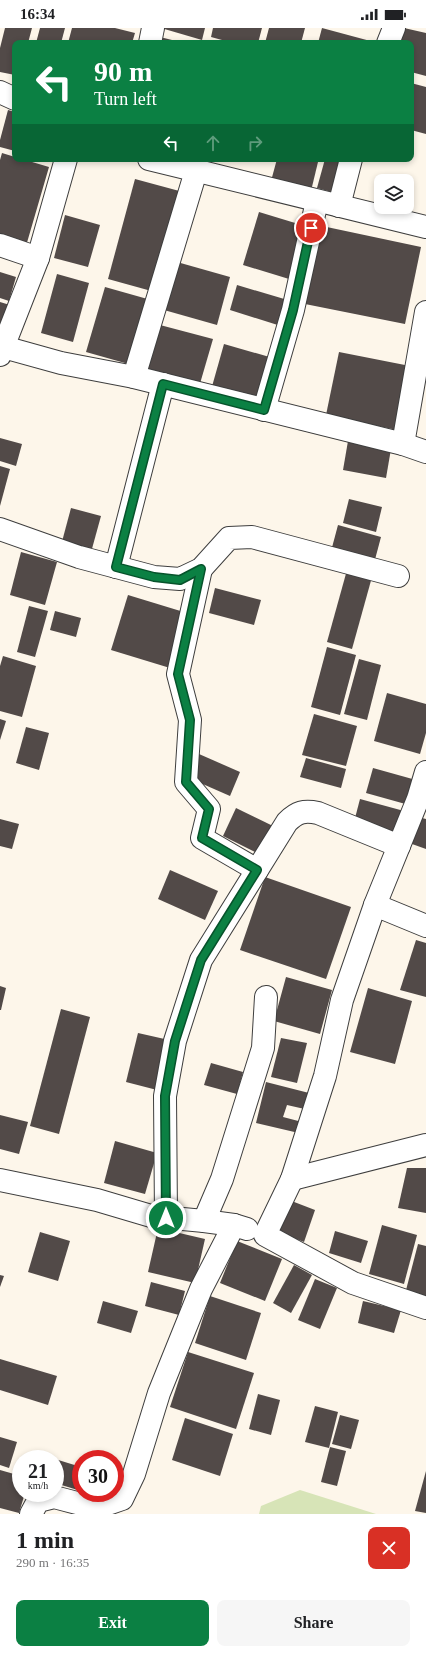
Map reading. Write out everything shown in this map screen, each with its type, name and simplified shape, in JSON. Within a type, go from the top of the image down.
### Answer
[{"type":"street","points":[[151,40],[153,28]]},
{"type":"street","points":[[389,40],[394,28]]},
{"type":"street","points":[[0,92],[12,98]]},
{"type":"street","points":[[65,162],[38,258],[1,349],[163,384],[403,444],[426,452]]},
{"type":"street","points":[[161,162],[426,227]]},
{"type":"street","points":[[339,206],[350,162]]},
{"type":"street","points":[[134,377],[196,171]]},
{"type":"street","points":[[264,410],[293,310],[317,201]]},
{"type":"street","points":[[0,245],[38,258]]},
{"type":"street","points":[[403,444],[426,312]]},
{"type":"street","points":[[116,567],[163,384]]},
{"type":"street","points":[[0,529],[79,557],[154,577],[180,580],[201,569],[229,538],[252,537],[398,576]]},
{"type":"street","points":[[201,569],[178,674],[190,720],[186,782],[209,809],[202,838],[257,870]]},
{"type":"street","points":[[265,1235],[292,1179],[325,1076],[342,1000],[375,905],[418,799],[426,772]]},
{"type":"street","points":[[166,1218],[165,1096],[175,1041],[201,960],[287,822],[294,814],[306,811],[318,813],[399,846]]},
{"type":"street","points":[[375,905],[426,926]]},
{"type":"street","points":[[204,1220],[222,1179],[263,1048],[266,997]]},
{"type":"street","points":[[292,1179],[426,1145]]},
{"type":"street","points":[[0,1180],[97,1200],[151,1216],[204,1220],[234,1225],[265,1235],[353,1283],[426,1308]]},
{"type":"street","points":[[31,1514],[38,1501],[54,1497],[96,1508],[122,1499],[134,1474],[159,1393],[201,1290],[234,1225]]},
{"type":"green space","points":[[300,1490],[376,1514],[259,1514],[261,1506]]},
{"type":"building","points":[[5,28],[32,28],[29,40],[12,40],[12,74],[0,72],[0,48]]},
{"type":"building","points":[[40,28],[65,28],[62,40],[37,40]]},
{"type":"building","points":[[72,28],[115,28],[135,33],[133,40],[69,40]]},
{"type":"building","points":[[161,28],[205,28],[202,40]]},
{"type":"building","points":[[213,28],[262,28],[259,40],[222,40],[211,37]]},
{"type":"building","points":[[269,28],[305,28],[302,40],[266,40]]},
{"type":"building","points":[[322,28],[367,40],[319,40]]},
{"type":"building","points":[[404,28],[426,33],[426,76],[414,73],[414,40],[401,40]]},
{"type":"building","points":[[160,37],[172,40],[160,40]]},
{"type":"building","points":[[414,84],[426,87],[426,134],[414,131]]},
{"type":"building","points":[[8,110],[12,111],[12,150],[0,147],[0,140]]},
{"type":"building","points":[[2,153],[12,156],[12,162],[32,162],[49,167],[26,246],[0,239],[0,160]]},
{"type":"building","points":[[276,162],[318,162],[311,191],[271,181]]},
{"type":"building","points":[[324,162],[347,162],[339,194],[317,188]]},
{"type":"building","points":[[135,179],[183,192],[155,292],[108,279]]},
{"type":"building","points":[[259,212],[305,226],[289,279],[243,265]]},
{"type":"building","points":[[65,215],[100,225],[88,267],[54,258]]},
{"type":"building","points":[[322,226],[421,247],[405,324],[305,304]]},
{"type":"building","points":[[177,262],[230,277],[217,325],[164,310]]},
{"type":"building","points":[[0,272],[16,277],[9,301],[0,298]]},
{"type":"building","points":[[57,274],[89,283],[73,342],[41,333]]},
{"type":"building","points":[[237,285],[291,301],[284,327],[230,310]]},
{"type":"building","points":[[105,287],[151,300],[132,365],[86,352]]},
{"type":"building","points":[[0,302],[10,305],[0,340]]},
{"type":"building","points":[[160,325],[213,339],[199,387],[146,372]]},
{"type":"building","points":[[224,344],[273,358],[260,404],[211,390]]},
{"type":"building","points":[[339,352],[410,366],[397,430],[326,415]]},
{"type":"building","points":[[0,438],[22,444],[16,466],[0,461]]},
{"type":"building","points":[[348,441],[391,449],[386,478],[343,470]]},
{"type":"building","points":[[0,466],[10,469],[0,506]]},
{"type":"building","points":[[349,499],[382,507],[376,532],[343,523]]},
{"type":"building","points":[[71,508],[101,516],[90,556],[60,549]]},
{"type":"building","points":[[338,525],[381,537],[373,567],[330,555]]},
{"type":"building","points":[[21,552],[57,562],[45,605],[10,595]]},
{"type":"building","points":[[347,570],[372,577],[352,649],[327,642]]},
{"type":"building","points":[[215,588],[261,600],[254,625],[209,613]]},
{"type":"building","points":[[128,595],[187,613],[170,668],[111,650]]},
{"type":"building","points":[[29,606],[48,611],[35,657],[17,652]]},
{"type":"building","points":[[55,611],[81,618],[76,637],[50,630]]},
{"type":"building","points":[[327,647],[356,655],[340,715],[311,707]]},
{"type":"building","points":[[3,656],[36,666],[22,717],[0,711],[0,666]]},
{"type":"building","points":[[359,659],[381,665],[367,720],[344,714]]},
{"type":"building","points":[[387,693],[426,704],[426,733],[420,754],[374,741]]},
{"type":"building","points":[[314,714],[357,726],[346,766],[302,755]]},
{"type":"building","points":[[0,719],[6,721],[0,740]]},
{"type":"building","points":[[26,727],[49,733],[39,770],[16,763]]},
{"type":"building","points":[[199,754],[240,772],[230,796],[189,778]]},
{"type":"building","points":[[306,758],[346,769],[341,788],[300,777]]},
{"type":"building","points":[[373,768],[416,780],[409,805],[366,793]]},
{"type":"building","points":[[360,799],[404,811],[398,834],[354,822]]},
{"type":"building","points":[[236,808],[273,826],[259,854],[223,836]]},
{"type":"building","points":[[422,818],[426,819],[426,849],[412,844]]},
{"type":"building","points":[[0,819],[19,824],[12,849],[0,846]]},
{"type":"building","points":[[170,870],[218,891],[205,920],[158,899]]},
{"type":"building","points":[[265,877],[351,907],[326,979],[240,950]]},
{"type":"building","points":[[416,940],[426,943],[426,997],[400,990]]},
{"type":"building","points":[[286,977],[332,990],[320,1034],[274,1021]]},
{"type":"building","points":[[0,986],[6,988],[1,1010],[0,1010]]},
{"type":"building","points":[[368,988],[412,1001],[395,1064],[350,1052]]},
{"type":"building","points":[[61,1009],[90,1017],[59,1134],[30,1126]]},
{"type":"building","points":[[138,1033],[169,1040],[157,1090],[126,1082]]},
{"type":"building","points":[[281,1038],[307,1043],[297,1083],[271,1077]]},
{"type":"building","points":[[211,1063],[243,1072],[237,1094],[204,1085]]},
{"type":"building","points":[[266,1082],[313,1094],[309,1110],[287,1105],[283,1117],[306,1123],[303,1134],[256,1123]]},
{"type":"building","points":[[0,1115],[28,1122],[19,1154],[0,1149]]},
{"type":"building","points":[[115,1141],[157,1153],[145,1194],[104,1183]]},
{"type":"building","points":[[407,1168],[426,1168],[426,1213],[398,1208]]},
{"type":"building","points":[[289,1200],[315,1210],[304,1242],[278,1232]]},
{"type":"building","points":[[382,1225],[417,1235],[404,1284],[369,1274]]},
{"type":"building","points":[[158,1228],[205,1239],[195,1283],[148,1272]]},
{"type":"building","points":[[335,1231],[368,1241],[361,1263],[329,1253]]},
{"type":"building","points":[[40,1232],[70,1241],[58,1281],[28,1272]]},
{"type":"building","points":[[237,1241],[282,1259],[265,1301],[220,1283]]},
{"type":"building","points":[[418,1244],[426,1246],[426,1300],[405,1294]]},
{"type":"building","points":[[294,1265],[312,1275],[291,1313],[273,1303]]},
{"type":"building","points":[[0,1275],[4,1276],[0,1287]]},
{"type":"building","points":[[315,1279],[337,1288],[320,1329],[298,1320]]},
{"type":"building","points":[[151,1282],[185,1291],[179,1315],[145,1306]]},
{"type":"building","points":[[210,1296],[261,1313],[246,1360],[195,1343]]},
{"type":"building","points":[[103,1301],[138,1311],[131,1333],[97,1323]]},
{"type":"building","points":[[363,1301],[401,1310],[394,1333],[358,1323]]},
{"type":"building","points":[[188,1352],[254,1373],[236,1429],[170,1407]]},
{"type":"building","points":[[0,1359],[57,1376],[48,1405],[0,1390]]},
{"type":"building","points":[[258,1394],[280,1400],[271,1435],[249,1429]]},
{"type":"building","points":[[315,1406],[338,1412],[329,1448],[305,1442]]},
{"type":"building","points":[[340,1415],[359,1420],[351,1449],[332,1444]]},
{"type":"building","points":[[185,1418],[233,1434],[220,1476],[172,1460]]},
{"type":"building","points":[[0,1437],[17,1442],[15,1450],[12,1450],[12,1458],[9,1468],[0,1465]]},
{"type":"building","points":[[330,1447],[346,1451],[337,1486],[321,1482]]},
{"type":"building","points":[[64,1462],[72,1464],[72,1488],[64,1486]]},
{"type":"building","points":[[0,1470],[12,1473],[12,1502],[22,1502],[19,1513],[0,1508]]},
{"type":"building","points":[[426,1471],[426,1513],[415,1511]]},
{"type":"route","points":[[166,1218],[165,1096],[175,1041],[201,960],[257,870],[202,838],[209,809],[186,782],[190,720],[178,674],[201,569],[180,580],[154,577],[116,567],[163,384],[264,410],[293,310],[311,228]]}]
